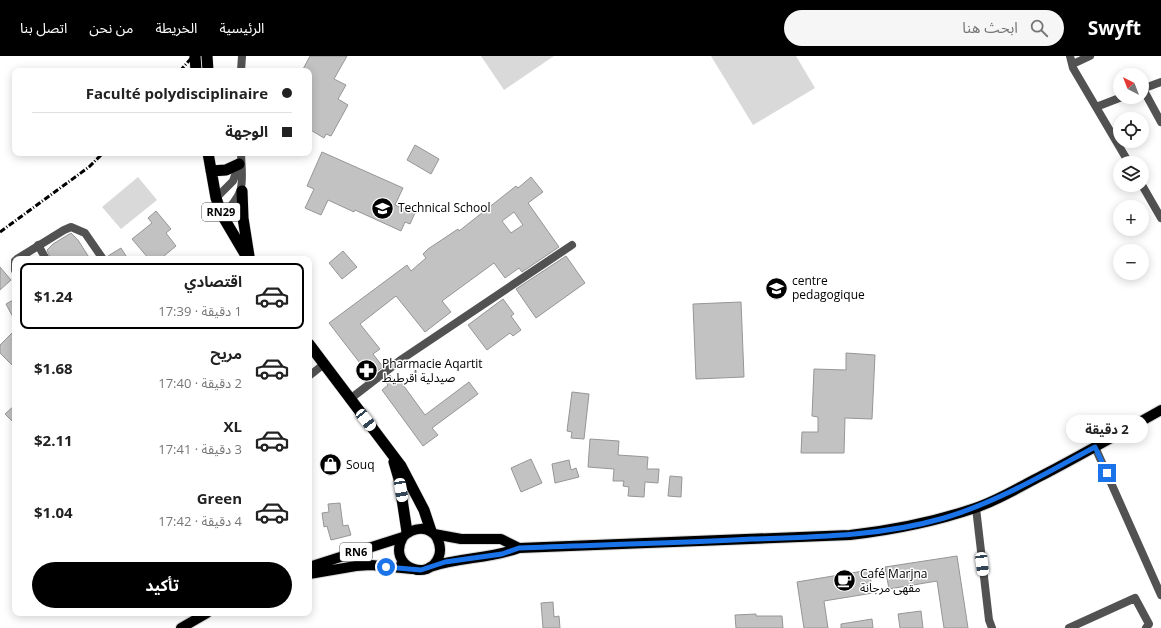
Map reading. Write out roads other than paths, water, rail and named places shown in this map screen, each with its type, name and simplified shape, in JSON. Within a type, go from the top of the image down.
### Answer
[{"type":"highway","points":[[195,56],[196,68]]},
{"type":"highway","points":[[207,56],[208,68]]},
{"type":"highway","name":"RN29","points":[[209,156],[216,198],[222,215],[247,256]]},
{"type":"highway","points":[[211,171],[226,170],[240,157]]},
{"type":"highway","points":[[242,191],[243,218],[249,256]]},
{"type":"highway","points":[[312,348],[401,466],[424,510],[433,533]]},
{"type":"highway","points":[[391,452],[399,479],[405,534]]},
{"type":"main road","name":"RN6","points":[[312,573],[371,565],[416,570],[459,559],[502,554],[519,548],[850,535],[900,528],[944,518],[976,508],[1006,494],[1095,447],[1161,410]]},
{"type":"main road","name":"RN6","points":[[312,567],[419,528],[433,533],[461,539],[501,539],[519,548]]},
{"type":"main road","points":[[430,567],[439,558],[440,552],[438,539],[433,533]]},
{"type":"main road","points":[[405,534],[400,542],[399,554],[405,564],[416,570]]},
{"type":"main road","points":[[182,628],[202,616]]},
{"type":"street","points":[[241,68],[242,56]]},
{"type":"street","points":[[1090,56],[1072,60],[1073,68],[1125,156]]},
{"type":"street","points":[[1149,86],[1161,82]]},
{"type":"street","points":[[1096,107],[1113,100]]},
{"type":"street","points":[[1149,101],[1161,122]]},
{"type":"street","points":[[222,215],[232,207],[242,191],[240,157]]},
{"type":"street","points":[[216,198],[233,182],[240,157]]},
{"type":"street","points":[[1146,192],[1161,218]]},
{"type":"street","points":[[22,256],[70,227],[85,233],[101,256]]},
{"type":"street","points":[[38,245],[44,256]]},
{"type":"street","points":[[350,399],[402,360],[572,245]]},
{"type":"street","points":[[312,374],[324,364]]},
{"type":"street","points":[[1095,447],[1161,595]]},
{"type":"street","points":[[976,508],[989,620],[992,628]]},
{"type":"street","points":[[1069,628],[1134,598],[1149,624],[1146,628]]},
{"type":"railway","points":[[183,68],[193,56]]},
{"type":"railway","points":[[0,232],[89,167],[100,156]]},
{"type":"place","name":"Technical School","points":[[383,208]]},
{"type":"place","name":"centre pedagogique","points":[[776,288]]},
{"type":"place","name":"Pharmacie Aqartit صيدلية أقرطيط","points":[[366,371]]},
{"type":"place","name":"Souq","points":[[330,465]]},
{"type":"place","name":"Café Marjna مقهى مرجانة","points":[[844,581]]}]
